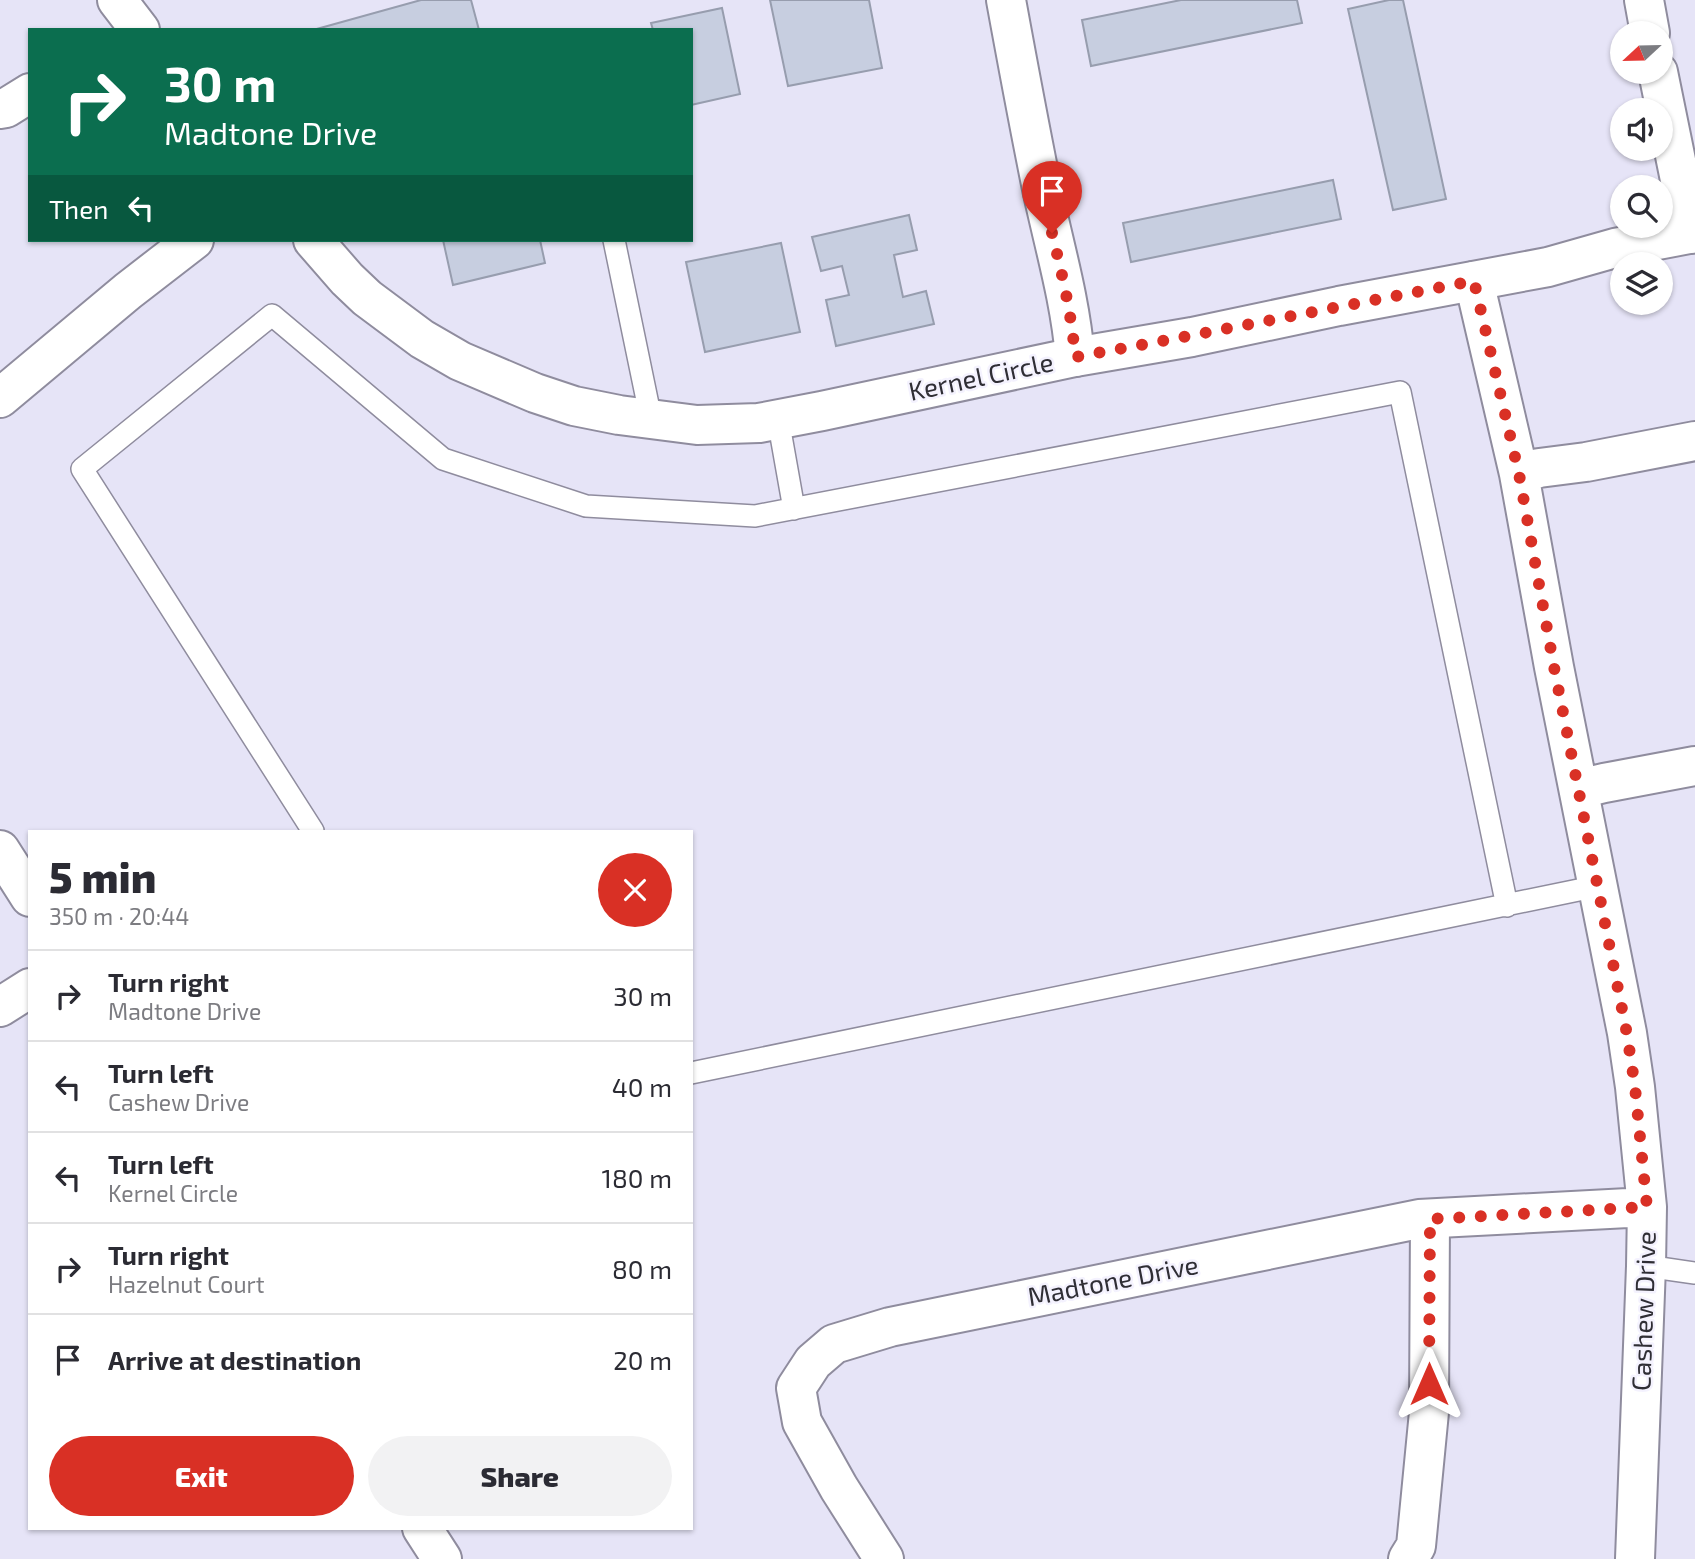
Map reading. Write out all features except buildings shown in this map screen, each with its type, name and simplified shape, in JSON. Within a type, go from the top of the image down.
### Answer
[{"type":"street","points":[[1006,0],[1040,181],[1065,285],[1075,357]]},
{"type":"street","points":[[1644,0],[1648,21]]},
{"type":"street","points":[[1661,84],[1693,234]]},
{"type":"street","points":[[0,109],[28,94]]},
{"type":"street","name":"Kernel Circle","points":[[315,242],[347,279],[368,298],[422,339],[460,361],[535,393],[575,406],[619,415],[697,425],[759,423],[1075,357],[1192,337],[1548,267],[1615,248],[1693,234]]},
{"type":"street","points":[[0,398],[191,242]]},
{"type":"street","name":"Cashew Drive","points":[[1474,281],[1519,474],[1551,655],[1627,1034],[1635,1087],[1647,1207],[1635,1559]]},
{"type":"street","points":[[1519,474],[1539,468],[1586,463],[1695,441]]},
{"type":"street","points":[[1579,789],[1695,766]]},
{"type":"street","points":[[0,850],[28,894]]},
{"type":"street","points":[[0,1007],[28,989]]},
{"type":"street","name":"Madtone Drive","points":[[884,1559],[839,1488],[802,1422],[796,1388],[813,1362],[834,1344],[890,1326],[1419,1219],[1647,1207]]},
{"type":"street","points":[[1408,1559],[1416,1546],[1429,1412],[1430,1219]]},
{"type":"street","points":[[423,1530],[442,1559]]},
{"type":"lane","points":[[614,242],[651,419]]},
{"type":"lane","points":[[312,830],[82,469],[272,315],[443,459],[586,506],[755,516],[1400,393],[1507,906]]},
{"type":"lane","points":[[778,419],[794,509]]},
{"type":"lane","points":[[693,1073],[1598,887]]},
{"type":"lane","points":[[1646,1266],[1695,1273]]},
{"type":"route","points":[[1052,233],[1065,285],[1075,357],[1192,337],[1474,281],[1519,474],[1554,667],[1627,1034],[1647,1207],[1430,1219],[1429,1384]]}]
